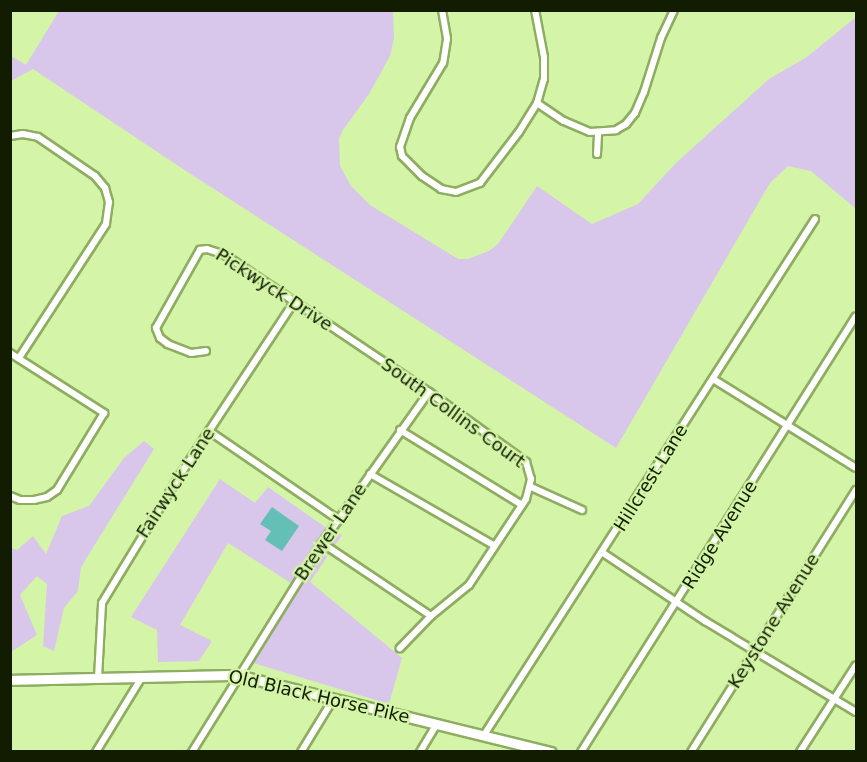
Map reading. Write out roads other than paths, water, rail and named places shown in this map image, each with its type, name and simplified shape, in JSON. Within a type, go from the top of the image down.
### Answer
[{"type":"street","points":[[442,10],[447,50],[443,63],[401,137],[400,147],[408,163],[441,189],[456,192],[472,188],[480,183],[519,132],[537,103],[544,79],[544,57],[535,10]]},
{"type":"street","points":[[537,103],[564,121],[590,132],[616,130],[635,113],[671,11]]},
{"type":"street","points":[[597,132],[597,154]]},
{"type":"street","points":[[10,136],[38,137],[86,169],[105,188],[109,202],[106,224],[19,358]]},
{"type":"street","name":"Hillcrest Lane","points":[[484,735],[603,553],[815,219]]},
{"type":"street","name":"Pickwyck Drive","points":[[206,351],[190,353],[168,344],[156,332],[157,323],[203,250],[214,250],[225,255],[344,335]]},
{"type":"street","name":"Fairwyck Lane","points":[[98,678],[102,603],[209,431],[294,302]]},
{"type":"street","name":"Ridge Avenue","points":[[581,752],[856,316]]},
{"type":"street","name":"South Collins Court","points":[[344,335],[429,392],[526,462],[530,471],[531,487],[582,510]]},
{"type":"street","points":[[10,353],[104,413],[57,490],[47,497],[34,500],[20,500],[10,496]]},
{"type":"street","points":[[713,379],[856,468]]},
{"type":"street","name":"Brewer Lane","points":[[192,752],[237,675],[322,543],[429,392]]},
{"type":"street","points":[[400,430],[522,505]]},
{"type":"street","points":[[209,431],[339,520]]},
{"type":"street","points":[[370,474],[495,546]]},
{"type":"street","points":[[400,648],[431,616],[469,585],[522,505],[531,487]]},
{"type":"street","name":"Keystone Avenue","points":[[691,752],[856,490]]},
{"type":"street","points":[[322,543],[431,616]]},
{"type":"street","points":[[603,553],[754,651],[856,712]]},
{"type":"street","points":[[800,752],[856,666]]},
{"type":"street","name":"Old Black Horse Pike","points":[[10,680],[237,675],[551,752]]},
{"type":"street","points":[[96,752],[142,676]]},
{"type":"street","points":[[301,752],[334,698]]},
{"type":"street","points":[[420,752],[437,724]]},
{"type":"water","points":[[272,507],[299,526],[282,551],[265,540],[271,531],[260,524]]}]
